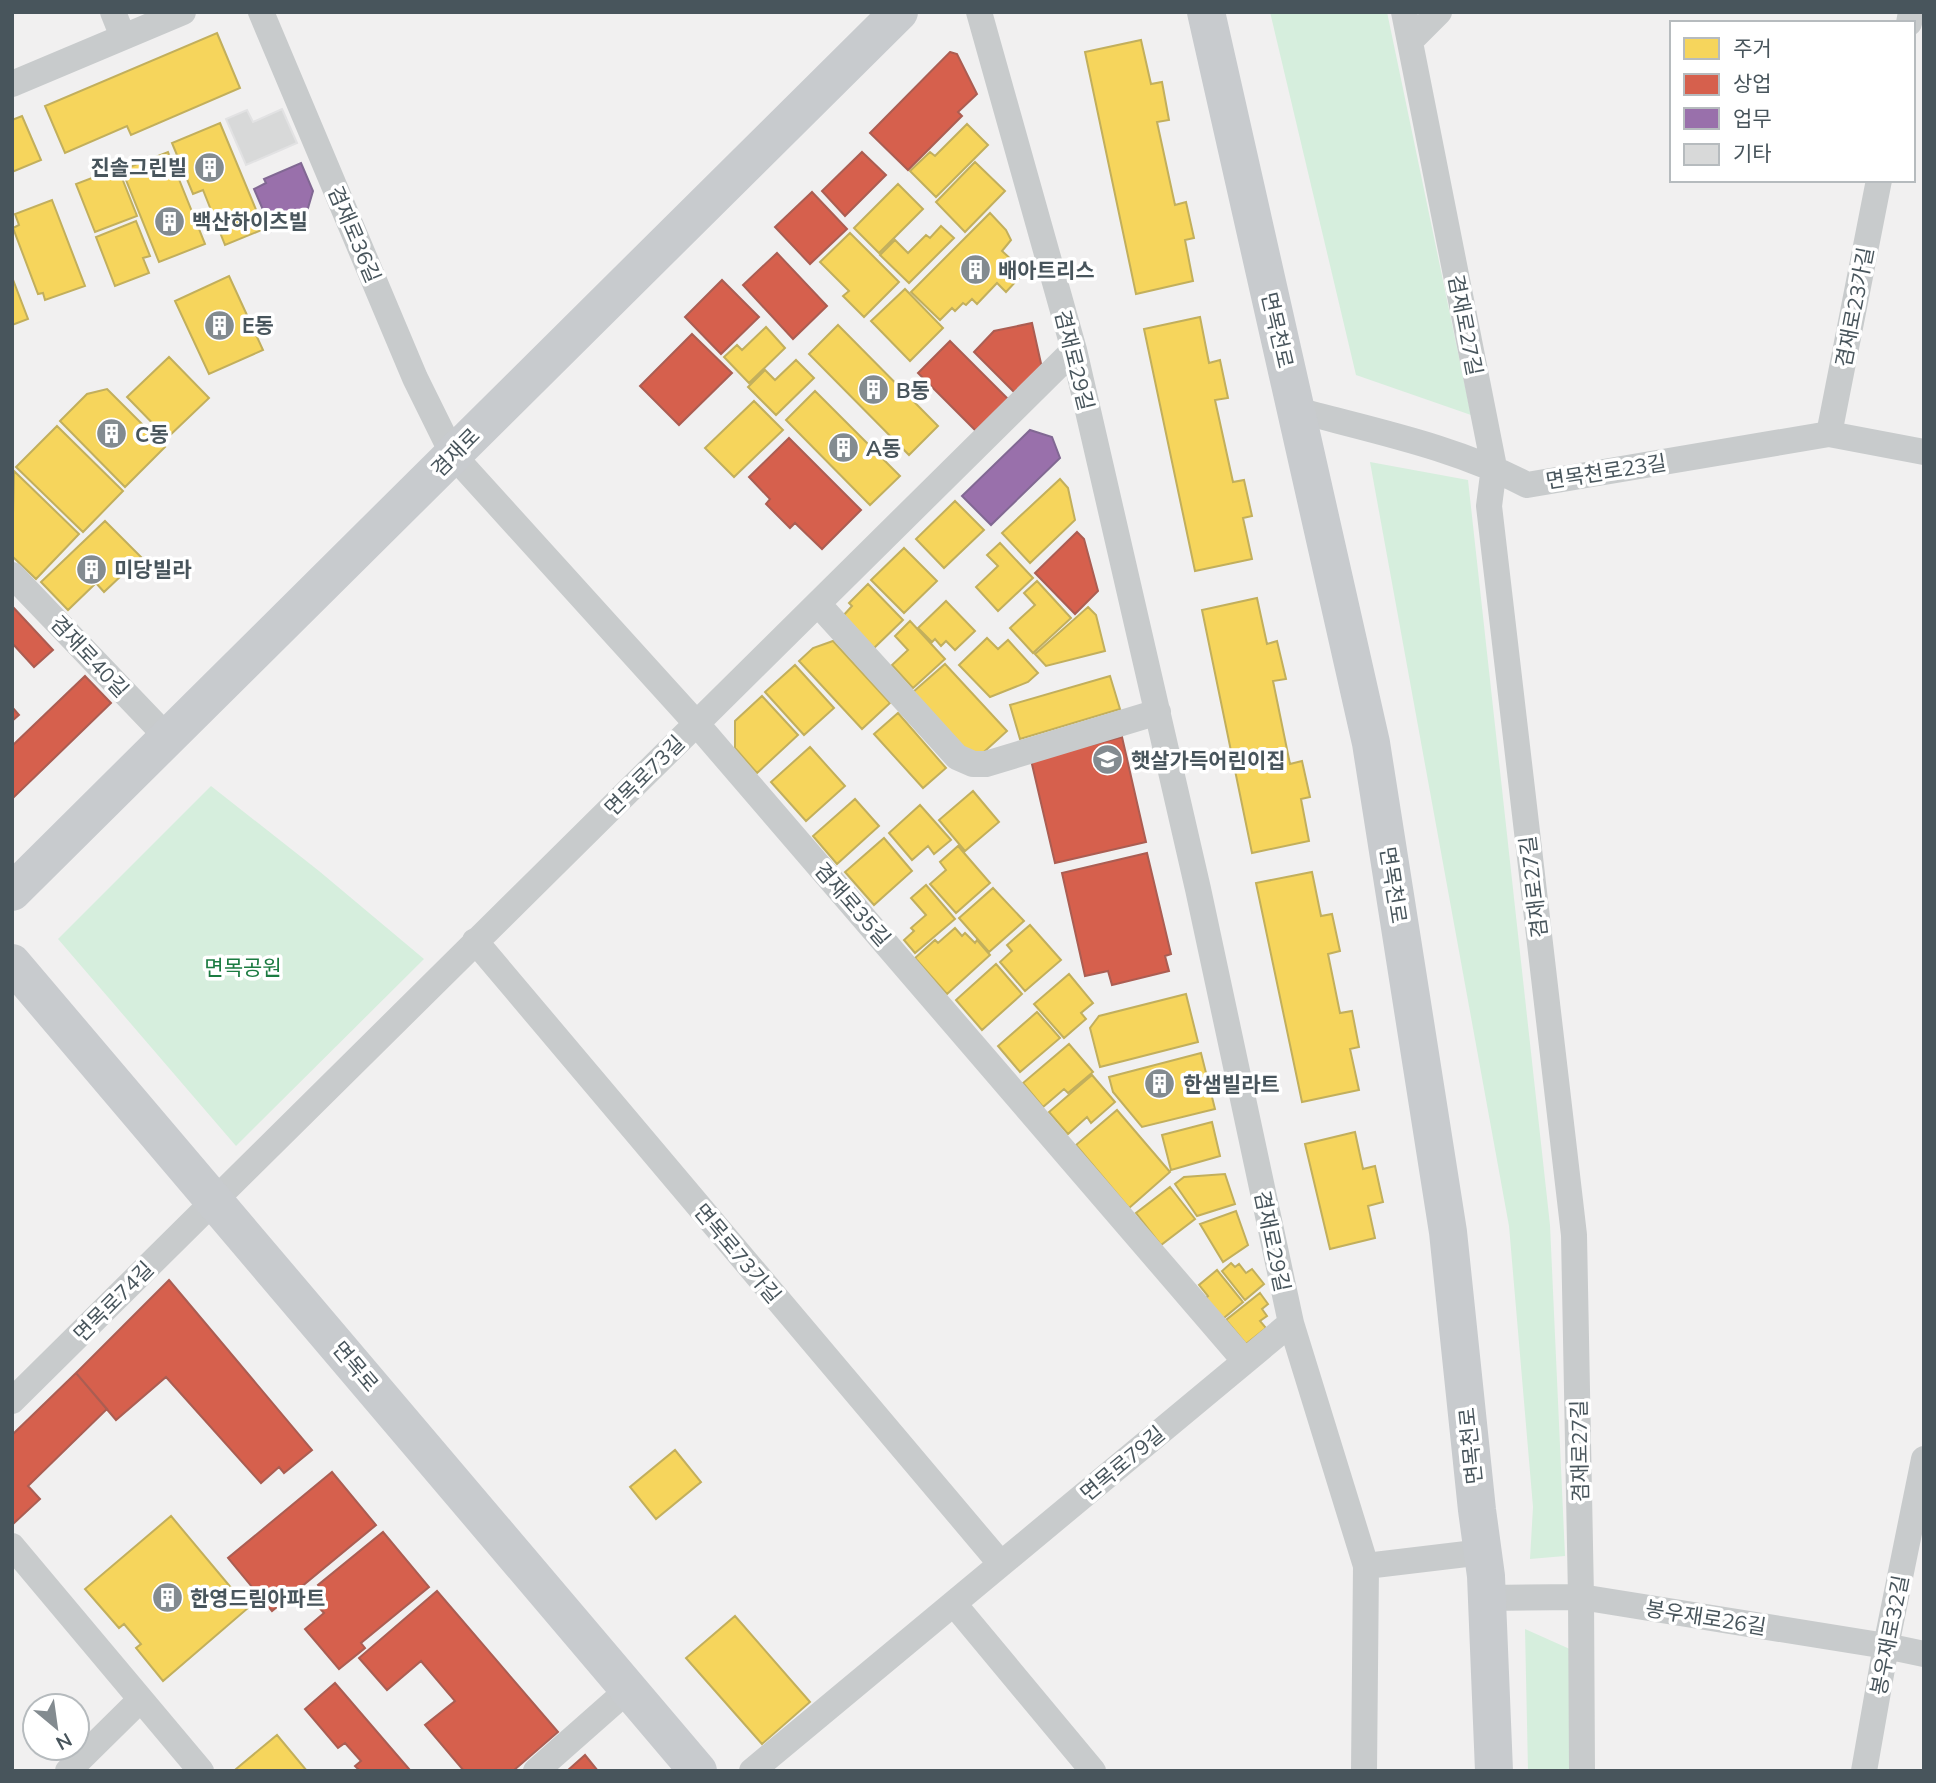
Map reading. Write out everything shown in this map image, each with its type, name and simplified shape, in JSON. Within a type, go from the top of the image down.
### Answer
[{"type":"main road","name":"겸재로","points":[[12,892],[899,12]]},
{"type":"main road","name":"면목천로","points":[[1206,12],[1373,756],[1448,1232],[1487,1598],[1494,1771]]},
{"type":"main road","name":"면목로","points":[[12,962],[698,1771]]},
{"type":"street","points":[[113,12],[123,37]]},
{"type":"street","points":[[15,76],[183,12]]},
{"type":"street","name":"겸재로36길","points":[[261,12],[415,378],[453,454]]},
{"type":"street","name":"겸재로29길","points":[[979,12],[1074,349],[1158,712],[1291,1323],[1366,1566],[1364,1771]]},
{"type":"street","name":"겸재로27길","points":[[1404,12],[1494,467],[1489,506],[1574,1235],[1582,1771]]},
{"type":"street","points":[[1411,40],[1439,12]]},
{"type":"street","name":"겸재로23가길","points":[[1829,434],[1879,182]]},
{"type":"street","name":"면목로73길","points":[[214,1200],[696,723],[819,605],[1074,349]]},
{"type":"street","name":"면목천로23길","points":[[1297,410],[1395,436],[1494,467],[1527,485],[1829,434],[1924,452]]},
{"type":"street","name":"겸재로35길","points":[[453,454],[696,723],[1244,1360]]},
{"type":"street","name":"겸재로40길","points":[[12,575],[168,738]]},
{"type":"street","points":[[819,605],[957,757],[973,764],[986,764],[1158,712]]},
{"type":"street","name":"면목로73가길","points":[[475,941],[1001,1564]]},
{"type":"street","name":"면목로74길","points":[[12,1401],[214,1200]]},
{"type":"street","name":"면목로79길","points":[[752,1771],[1291,1323]]},
{"type":"street","name":"봉우재로32길","points":[[1864,1771],[1924,1459]]},
{"type":"street","points":[[12,1546],[201,1771]]},
{"type":"street","points":[[1366,1566],[1483,1552]]},
{"type":"street","name":"봉우재로26길","points":[[1487,1598],[1581,1597],[1924,1654]]},
{"type":"street","points":[[954,1604],[1093,1771]]},
{"type":"street","points":[[536,1771],[630,1688]]},
{"type":"street","points":[[68,1771],[140,1700]]},
{"type":"green space","points":[[1270,12],[1387,12],[1471,415],[1356,375]]},
{"type":"green space","points":[[1370,462],[1468,480],[1550,1225],[1565,1556],[1530,1559],[1533,1507],[1509,1226]]},
{"type":"green space","name":"면목공원","points":[[211,786],[319,871],[424,959],[236,1146],[58,939]]},
{"type":"green space","points":[[1525,1629],[1572,1650],[1571,1771],[1528,1771]]},
{"type":"building: 주거","points":[[217,33],[240,88],[131,135],[127,126],[65,153],[45,106]]},
{"type":"building: 주거","points":[[1141,40],[1151,84],[1162,82],[1169,120],[1157,122],[1175,205],[1186,202],[1194,238],[1185,240],[1193,281],[1136,294],[1085,52]]},
{"type":"building: 주거","points":[[22,116],[41,160],[12,172],[12,120]]},
{"type":"building: 주거","name":"진솔그린빌","points":[[220,123],[264,229],[225,245],[203,190],[193,194],[172,143]]},
{"type":"building: 주거","points":[[967,124],[988,145],[936,197],[910,171],[930,152],[935,156]]},
{"type":"building: 주거","name":"백산하이츠빌","points":[[168,152],[205,244],[159,262],[122,170]]},
{"type":"building: 주거","points":[[975,162],[1005,191],[965,232],[936,202]]},
{"type":"building: 주거","points":[[118,168],[137,216],[95,232],[76,184]]},
{"type":"building: 주거","points":[[898,184],[923,209],[879,253],[854,228]]},
{"type":"building: 주거","points":[[52,200],[85,286],[45,300],[43,293],[38,294],[13,228],[19,225],[15,214]]},
{"type":"building: 주거","name":"배아트리스","points":[[990,213],[1006,230],[1011,240],[1002,251],[1014,262],[1019,278],[1006,292],[997,283],[977,304],[972,299],[955,311],[952,308],[940,320],[911,292]]},
{"type":"building: 주거","points":[[136,221],[150,256],[143,258],[149,273],[115,286],[96,237]]},
{"type":"building: 주거","points":[[941,226],[954,238],[909,283],[880,255],[895,240],[908,253],[926,235],[930,238]]},
{"type":"building: 주거","points":[[850,233],[899,282],[864,317],[843,296],[849,291],[820,262]]},
{"type":"building: 주거","name":"E동","points":[[229,276],[263,350],[209,374],[175,301]]},
{"type":"building: 주거","points":[[12,277],[28,319],[12,325]]},
{"type":"building: 주거","points":[[905,289],[943,328],[910,361],[871,321]]},
{"type":"building: 주거","points":[[1200,317],[1209,363],[1220,360],[1228,398],[1215,400],[1233,482],[1244,480],[1252,516],[1243,518],[1252,559],[1195,571],[1144,329]]},
{"type":"building: 주거","name":"B동","points":[[838,325],[938,426],[909,455],[809,354]]},
{"type":"building: 주거","points":[[766,327],[785,348],[749,383],[724,357],[737,345],[742,350]]},
{"type":"building: 주거","points":[[169,357],[209,398],[167,438],[127,397]]},
{"type":"building: 주거","points":[[796,360],[814,378],[776,415],[748,387],[765,370],[775,380]]},
{"type":"building: 주거","name":"C동","points":[[107,389],[165,447],[125,487],[60,421],[87,394]]},
{"type":"building: 주거","name":"A동","points":[[815,391],[900,476],[870,505],[786,420]]},
{"type":"building: 주거","points":[[754,401],[783,430],[734,477],[705,448]]},
{"type":"building: 주거","points":[[57,426],[123,491],[83,532],[16,467]]},
{"type":"building: 주거","points":[[14,471],[79,534],[36,579],[12,556]]},
{"type":"building: 주거","points":[[1060,479],[1068,488],[1075,520],[1030,563],[1002,533]]},
{"type":"building: 주거","points":[[955,501],[984,530],[944,568],[916,539]]},
{"type":"building: 주거","name":"미당빌라","points":[[105,521],[141,557],[104,592],[96,583],[68,610],[41,582]]},
{"type":"building: 주거","points":[[1000,543],[1033,578],[998,611],[976,587],[998,566],[987,555]]},
{"type":"building: 주거","points":[[904,548],[937,581],[904,613],[871,580]]},
{"type":"building: 주거","points":[[1037,581],[1071,618],[1033,653],[1010,628],[1035,605],[1024,593]]},
{"type":"building: 주거","points":[[868,584],[903,620],[874,648],[842,617],[852,606],[849,603]]},
{"type":"building: 주거","points":[[1257,598],[1267,644],[1277,641],[1286,679],[1273,681],[1290,764],[1302,761],[1310,797],[1301,799],[1309,841],[1252,853],[1202,610]]},
{"type":"building: 주거","points":[[946,601],[975,631],[955,650],[946,641],[941,646],[935,639],[932,642],[918,628]]},
{"type":"building: 주거","points":[[1088,607],[1096,615],[1105,651],[1046,666],[1035,654]]},
{"type":"building: 주거","points":[[910,621],[945,659],[913,688],[892,665],[908,650],[895,636]]},
{"type":"building: 주거","points":[[987,638],[998,649],[1008,640],[1038,673],[1028,682],[990,697],[959,665]]},
{"type":"building: 주거","points":[[833,641],[890,703],[862,729],[799,661],[813,648]]},
{"type":"building: 주거","points":[[945,664],[1007,731],[975,760],[913,692]]},
{"type":"building: 주거","points":[[795,665],[834,708],[804,735],[765,692]]},
{"type":"building: 주거","points":[[1110,676],[1120,709],[1020,739],[1010,705]]},
{"type":"building: 주거","points":[[762,696],[798,735],[757,773],[735,748],[735,721]]},
{"type":"building: 주거","points":[[898,713],[946,768],[923,788],[874,734]]},
{"type":"building: 주거","points":[[810,747],[845,786],[806,821],[771,782]]},
{"type":"building: 주거","points":[[973,791],[999,822],[965,851],[939,820]]},
{"type":"building: 주거","points":[[855,799],[879,826],[837,864],[813,836]]},
{"type":"building: 주거","points":[[920,805],[951,840],[934,854],[928,846],[912,860],[889,833]]},
{"type":"building: 주거","points":[[884,838],[912,871],[874,905],[845,872]]},
{"type":"building: 주거","points":[[958,846],[990,883],[956,913],[930,884],[946,870],[940,862]]},
{"type":"building: 주거","points":[[1312,872],[1321,916],[1332,914],[1340,951],[1328,954],[1340,1013],[1352,1011],[1359,1047],[1350,1049],[1359,1090],[1302,1102],[1256,883]]},
{"type":"building: 주거","points":[[926,885],[955,919],[915,953],[904,940],[914,931],[911,928],[926,915],[911,898]]},
{"type":"building: 주거","points":[[993,888],[1024,921],[989,952],[959,918]]},
{"type":"building: 주거","points":[[1030,925],[1061,960],[1025,991],[1000,962],[1012,951],[1007,945]]},
{"type":"building: 주거","points":[[955,928],[962,936],[965,933],[975,943],[977,940],[990,955],[947,994],[915,958],[935,940],[938,943]]},
{"type":"building: 주거","points":[[996,964],[1022,994],[982,1030],[956,1000]]},
{"type":"building: 주거","points":[[1069,974],[1093,1003],[1081,1013],[1086,1019],[1064,1038],[1034,1004]]},
{"type":"building: 주거","points":[[1186,994],[1198,1042],[1100,1067],[1090,1028],[1099,1016]]},
{"type":"building: 주거","points":[[1037,1012],[1060,1038],[1020,1072],[998,1046]]},
{"type":"building: 주거","points":[[1069,1044],[1093,1072],[1068,1093],[1064,1089],[1043,1107],[1023,1083]]},
{"type":"building: 주거","name":"한샘빌라트","points":[[1201,1053],[1215,1109],[1142,1127],[1113,1092],[1109,1077]]},
{"type":"building: 주거","points":[[1092,1075],[1115,1102],[1091,1123],[1087,1117],[1068,1134],[1049,1112]]},
{"type":"building: 주거","points":[[1117,1110],[1170,1172],[1129,1208],[1076,1145]]},
{"type":"building: 주거","points":[[1212,1122],[1220,1156],[1171,1170],[1162,1135]]},
{"type":"building: 주거","points":[[1355,1132],[1363,1169],[1375,1166],[1383,1202],[1368,1206],[1375,1238],[1330,1249],[1305,1144]]},
{"type":"building: 주거","points":[[1225,1174],[1235,1204],[1197,1216],[1175,1184],[1184,1177]]},
{"type":"building: 주거","points":[[1170,1187],[1195,1219],[1161,1245],[1136,1213]]},
{"type":"building: 주거","points":[[1236,1211],[1248,1245],[1223,1262],[1200,1224]]},
{"type":"building: 주거","points":[[1231,1263],[1235,1267],[1239,1264],[1246,1273],[1252,1269],[1264,1284],[1245,1300],[1222,1271]]},
{"type":"building: 주거","points":[[1217,1270],[1243,1302],[1219,1322],[1202,1301],[1208,1296],[1199,1285]]},
{"type":"building: 주거","points":[[1260,1293],[1268,1304],[1262,1309],[1267,1316],[1260,1321],[1266,1328],[1246,1344],[1226,1320]]},
{"type":"building: 주거","points":[[675,1450],[701,1482],[656,1519],[630,1487]]},
{"type":"building: 주거","name":"한영드림아파트","points":[[171,1516],[248,1608],[163,1681],[136,1648],[141,1644],[124,1624],[119,1628],[85,1589]]},
{"type":"building: 주거","points":[[735,1616],[810,1702],[762,1744],[686,1658]]},
{"type":"building: 주거","points":[[277,1735],[307,1771],[236,1769]]},
{"type":"building: 상업","points":[[950,52],[957,54],[977,94],[958,112],[962,116],[908,170],[870,133]]},
{"type":"building: 상업","points":[[862,152],[886,175],[845,216],[822,191]]},
{"type":"building: 상업","points":[[812,192],[847,229],[810,264],[775,227]]},
{"type":"building: 상업","points":[[777,253],[827,306],[793,339],[743,285]]},
{"type":"building: 상업","points":[[722,280],[759,317],[721,354],[685,317]]},
{"type":"building: 상업","points":[[1032,323],[1042,368],[1016,394],[974,352],[994,331]]},
{"type":"building: 상업","points":[[692,334],[732,373],[679,425],[640,386]]},
{"type":"building: 상업","points":[[950,341],[1008,399],[976,431],[918,373]]},
{"type":"building: 상업","points":[[789,438],[861,510],[822,549],[795,523],[790,528],[766,504],[770,499],[749,477]]},
{"type":"building: 상업","points":[[1077,532],[1084,539],[1098,591],[1075,614],[1035,573]]},
{"type":"building: 상업","points":[[12,606],[53,650],[34,667],[12,643]]},
{"type":"building: 상업","points":[[85,676],[111,703],[12,799],[12,746]]},
{"type":"building: 상업","points":[[12,707],[19,715],[12,721]]},
{"type":"building: 상업","points":[[1122,737],[1146,842],[1055,863],[1031,760]]},
{"type":"building: 상업","points":[[1147,853],[1171,954],[1165,956],[1169,971],[1112,985],[1108,971],[1085,976],[1062,873]]},
{"type":"building: 상업","points":[[169,1280],[312,1450],[284,1473],[279,1467],[261,1483],[166,1377],[116,1420],[76,1373]]},
{"type":"building: 상업","points":[[76,1373],[107,1409],[28,1486],[40,1499],[12,1525],[12,1435]]},
{"type":"building: 상업","points":[[332,1472],[376,1525],[272,1611],[228,1558]]},
{"type":"building: 상업","points":[[383,1532],[429,1587],[361,1643],[365,1648],[339,1669],[305,1629],[324,1613],[315,1603],[325,1594],[318,1585]]},
{"type":"building: 상업","points":[[437,1591],[558,1732],[513,1771],[464,1771],[425,1725],[455,1701],[421,1661],[387,1690],[359,1658]]},
{"type":"building: 상업","points":[[335,1683],[409,1769],[407,1771],[360,1771],[355,1766],[361,1761],[345,1743],[338,1748],[305,1709]]},
{"type":"building: 상업","points":[[585,1755],[598,1771],[567,1771]]},
{"type":"building: 업무","points":[[301,163],[313,191],[306,215],[272,231],[254,189],[266,183],[264,179]]},
{"type":"building: 업무","points":[[1030,430],[1052,437],[1060,458],[991,525],[962,496]]},
{"type":"building: 기타","points":[[282,109],[297,143],[246,165],[226,119],[247,110],[253,122]]},
{"type":"place","name":"진솔그린빌","points":[[210,167]]},
{"type":"place","name":"백산하이츠빌","points":[[169,221]]},
{"type":"place","name":"배아트리스","points":[[975,270]]},
{"type":"place","name":"E동","points":[[219,325]]},
{"type":"place","name":"B동","points":[[873,390]]},
{"type":"place","name":"C동","points":[[112,434]]},
{"type":"place","name":"A동","points":[[843,448]]},
{"type":"place","name":"미당빌라","points":[[91,569]]},
{"type":"place","name":"햇살가득어린이집","points":[[1108,760]]},
{"type":"place","name":"한샘빌라트","points":[[1160,1084]]},
{"type":"place","name":"한영드림아파트","points":[[167,1598]]}]
